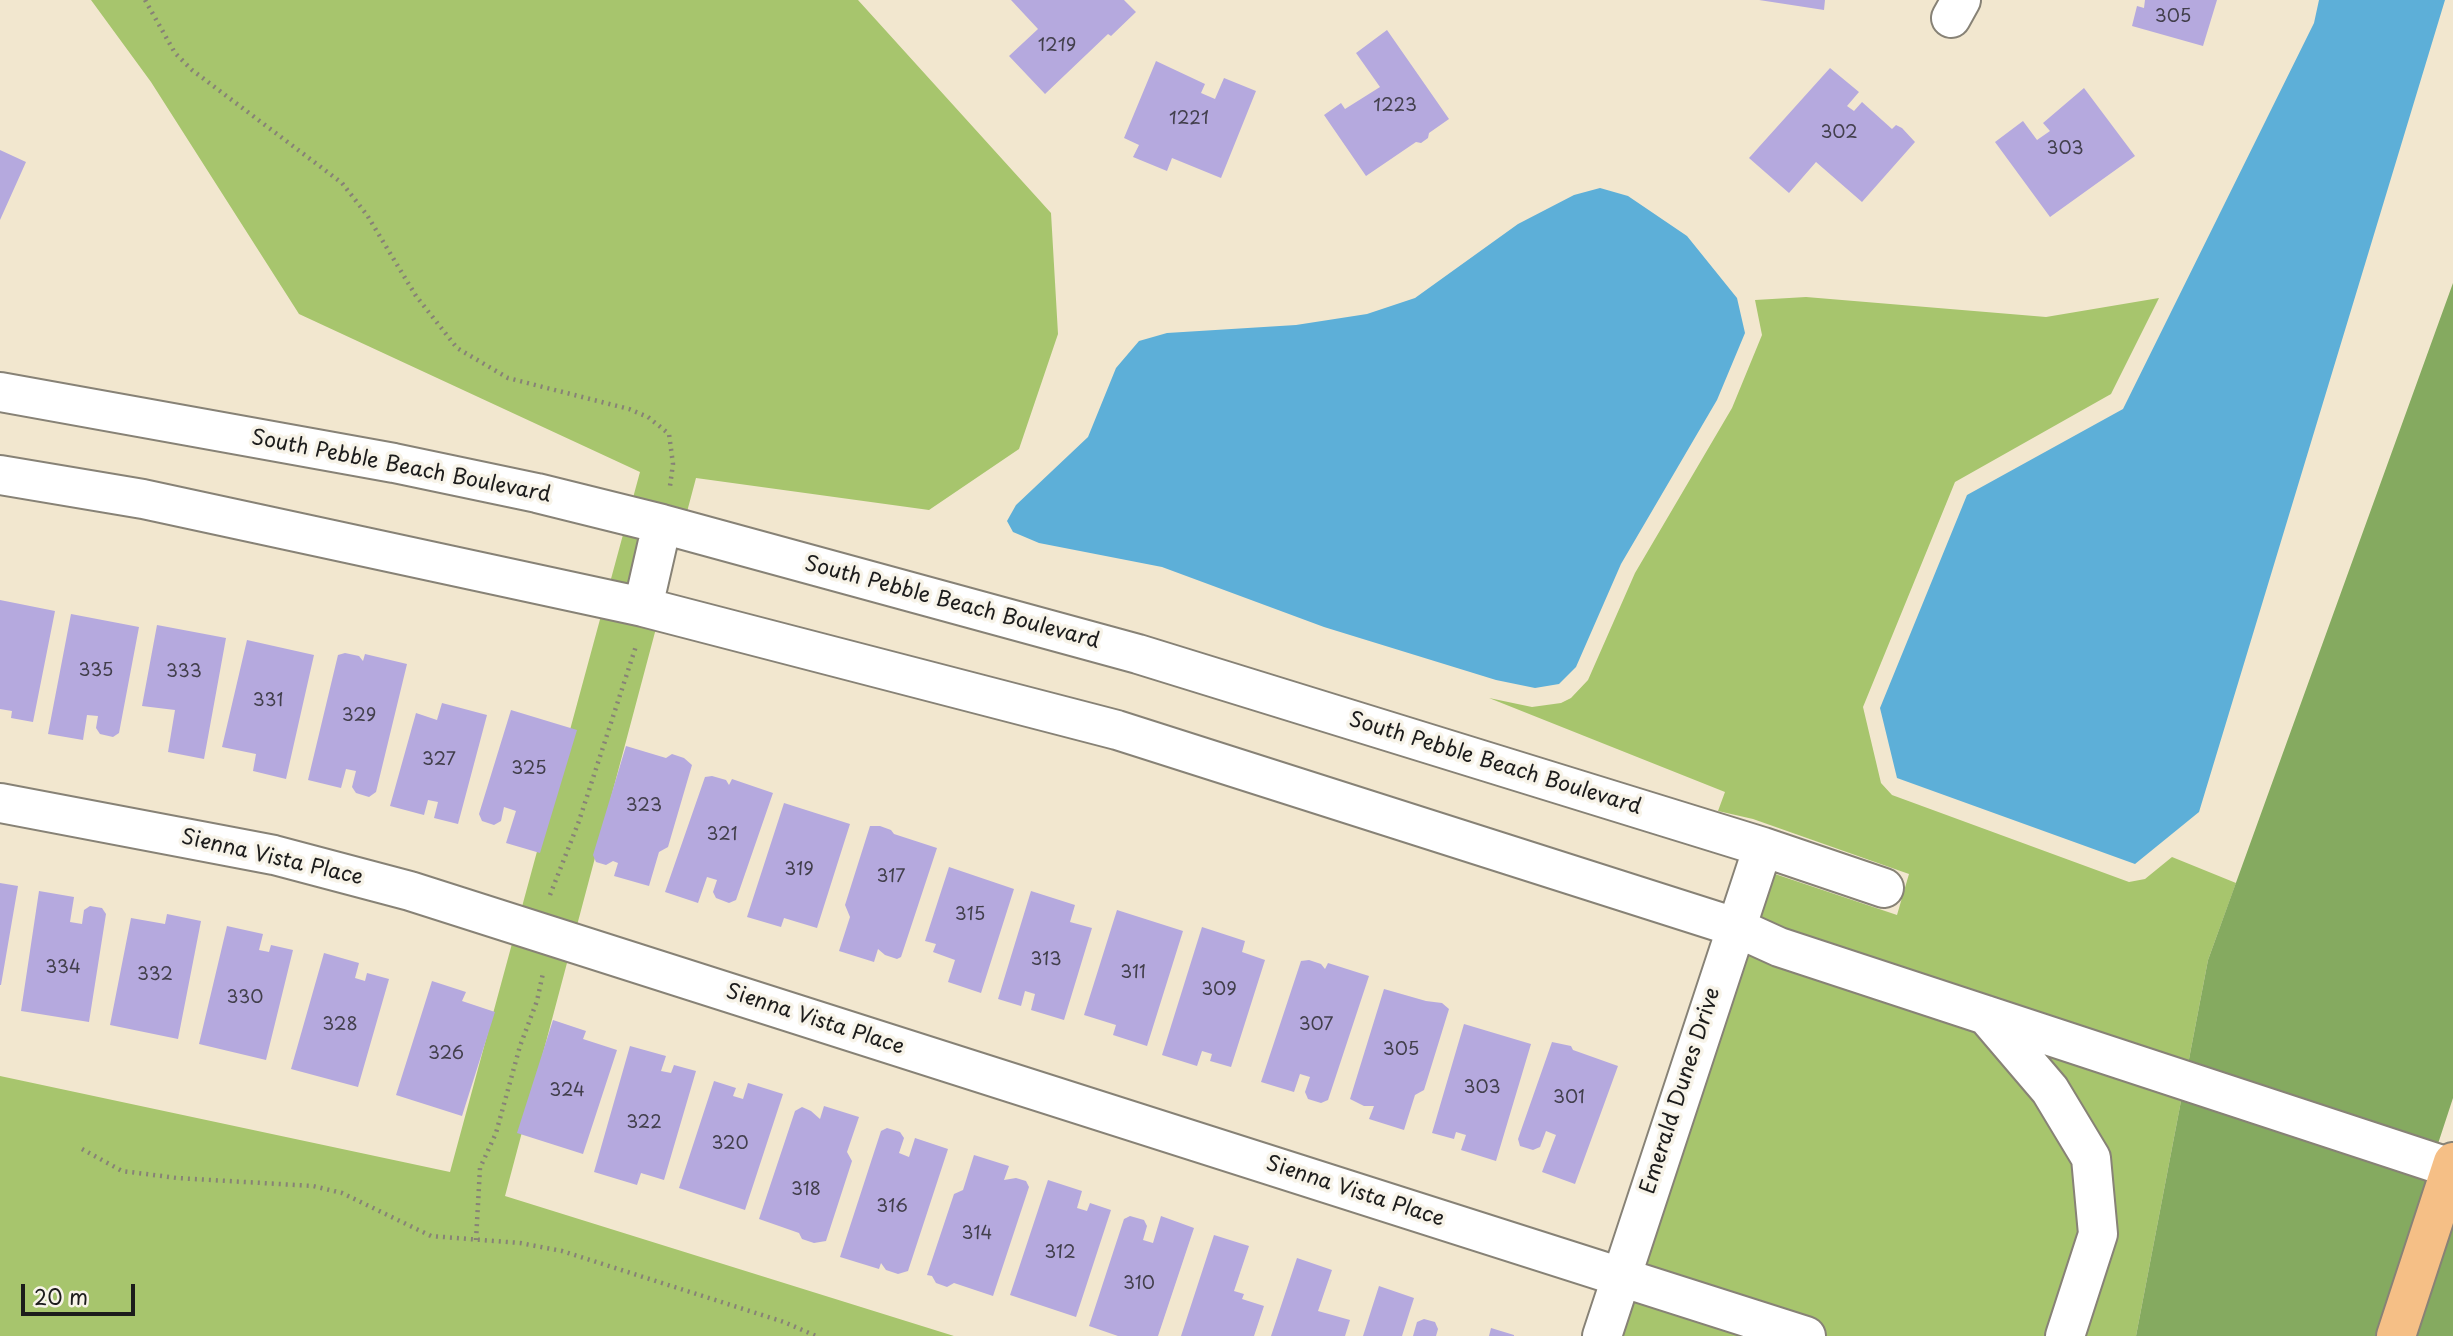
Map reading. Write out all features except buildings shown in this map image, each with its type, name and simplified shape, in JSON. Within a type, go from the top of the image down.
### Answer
[{"type":"main road","points":[[2396,1336],[2452,1165]]},
{"type":"street","name":"South Pebble Beach Boulevard","points":[[0,392],[394,463],[537,493],[662,524],[1138,654],[1763,847],[1884,888]]},
{"type":"street","points":[[0,475],[144,499],[643,607],[1117,730],[1735,928],[1779,947],[2452,1165]]},
{"type":"street","points":[[643,607],[662,524]]},
{"type":"street","name":"Sienna Vista Place","points":[[0,803],[274,855],[410,891],[1620,1277],[1783,1332]]},
{"type":"street","name":"Emerald Dunes Drive","points":[[1602,1336],[1763,847]]},
{"type":"street","points":[[1985,1014],[2050,1090],[2091,1158],[2098,1234],[2065,1336]]},
{"type":"path","points":[[145,0],[175,52],[192,70],[342,183],[367,215],[416,296],[457,348],[508,378],[629,409],[648,417],[669,434],[673,464],[662,524]]},
{"type":"path","points":[[549,902],[551,890],[579,821],[637,643],[643,607]]},
{"type":"path","points":[[476,1240],[480,1168],[496,1133],[520,1046],[537,1001],[544,964]]},
{"type":"path","points":[[82,1149],[121,1171],[177,1178],[313,1186],[342,1193],[374,1206],[431,1236],[562,1251],[785,1322],[816,1336]]},
{"type":"green space","points":[[91,0],[858,0],[1051,213],[1058,334],[1019,449],[929,510],[696,478],[505,1196],[954,1336],[0,1336],[0,1076],[450,1172],[640,472],[299,314],[151,82]]},
{"type":"green space","points":[[2453,283],[2453,1098],[2375,1336],[2136,1336],[2208,960]]},
{"type":"green space","points":[[1806,297],[2046,317],[2159,298],[2111,394],[1955,482],[1863,707],[1881,783],[1892,795],[2129,882],[2145,879],[2172,857],[2236,883],[2208,960],[2136,1336],[1623,1336],[1775,874],[1897,915],[1909,874],[1753,819],[1718,811],[1725,792],[1489,698],[1532,707],[1561,703],[1571,698],[1588,680],[1635,573],[1732,408],[1762,335],[1755,300]]},
{"type":"green space","points":[[2453,1226],[2453,1336],[2417,1336]]},
{"type":"water","points":[[2319,0],[2445,0],[2199,812],[2135,864],[1897,778],[1880,708],[1967,495],[2123,409],[2314,23]]},
{"type":"water","points":[[1600,188],[1628,196],[1687,236],[1737,298],[1745,333],[1717,400],[1621,564],[1576,667],[1559,684],[1535,688],[1496,680],[1324,627],[1162,567],[1039,543],[1013,532],[1007,521],[1016,505],[1088,437],[1116,368],[1139,341],[1167,333],[1296,325],[1367,314],[1415,298],[1518,224],[1574,195]]}]
